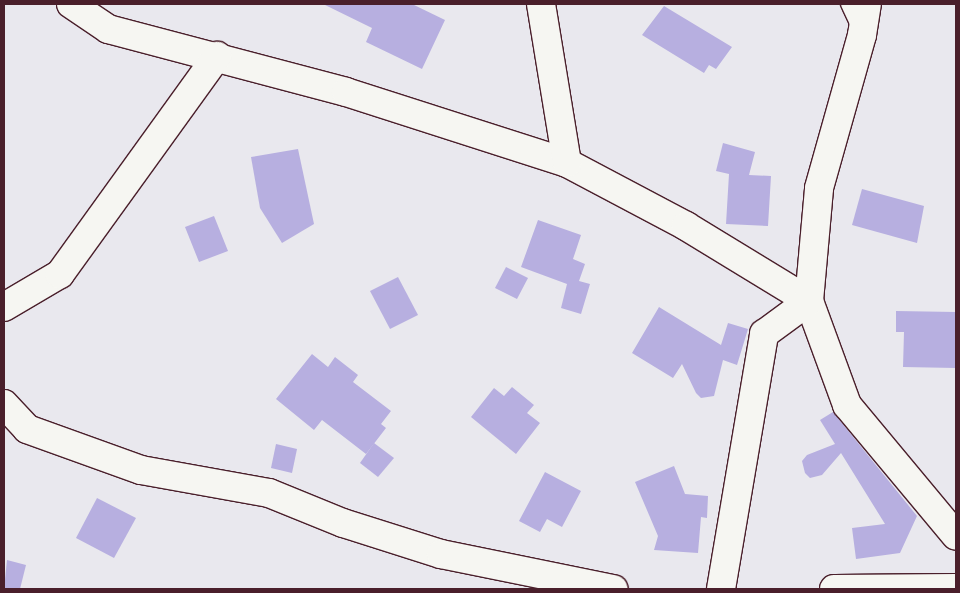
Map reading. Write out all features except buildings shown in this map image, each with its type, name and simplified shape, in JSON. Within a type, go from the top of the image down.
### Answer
[{"type":"street","points":[[71,4],[108,29],[217,56],[474,130],[567,163],[625,191],[809,301]]},
{"type":"street","points":[[541,4],[567,163]]},
{"type":"street","points":[[867,4],[862,35],[819,188],[809,301],[847,405],[956,536]]},
{"type":"street","points":[[4,307],[60,274],[217,56]]},
{"type":"street","points":[[721,589],[764,334],[809,301]]},
{"type":"street","points":[[4,404],[26,429],[141,470],[270,493],[343,523],[440,554],[613,589]]},
{"type":"street","points":[[834,589],[956,588]]},
{"type":"lane","points":[[848,4],[862,35]]}]
